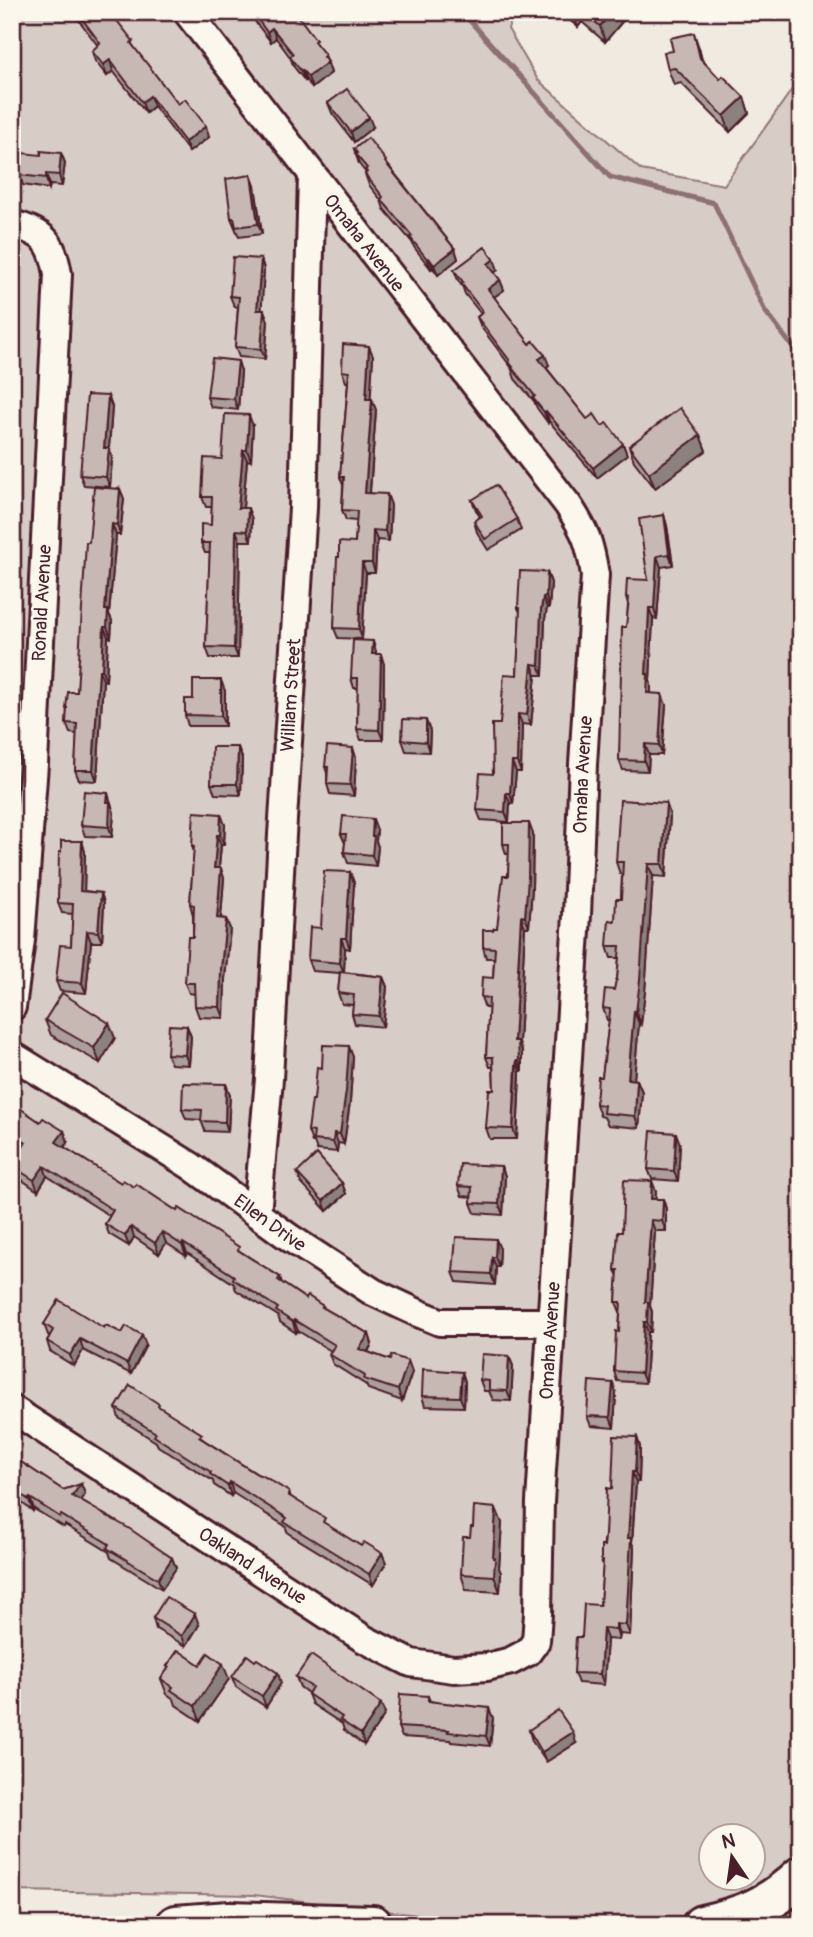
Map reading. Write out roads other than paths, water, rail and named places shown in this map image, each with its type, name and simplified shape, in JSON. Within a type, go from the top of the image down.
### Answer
[{"type":"highway","points":[[702,1925],[732,1919],[763,1906],[801,1876]]},
{"type":"highway","points":[[176,1925],[229,1921],[373,1925]]},
{"type":"street","name":"Omaha Avenue","points":[[187,12],[568,505],[583,527],[590,546],[595,575],[577,915],[540,1502],[538,1615],[536,1641],[528,1652],[511,1661]]},
{"type":"street","name":"William Street","points":[[257,1214],[269,1079],[303,508],[312,176]]},
{"type":"street","name":"Ronald Avenue","points":[[12,224],[41,234],[54,252],[58,274],[34,764],[21,940],[12,1007]]},
{"type":"street","name":"Ellen Drive","points":[[12,1055],[191,1166],[290,1238],[373,1292],[440,1322],[551,1322]]},
{"type":"street","name":"Oakland Avenue","points":[[12,1409],[364,1639],[387,1651],[411,1663],[454,1669],[487,1667],[511,1661]]},
{"type":"waterway","points":[[462,12],[610,177],[714,203],[765,311],[801,358]]}]
